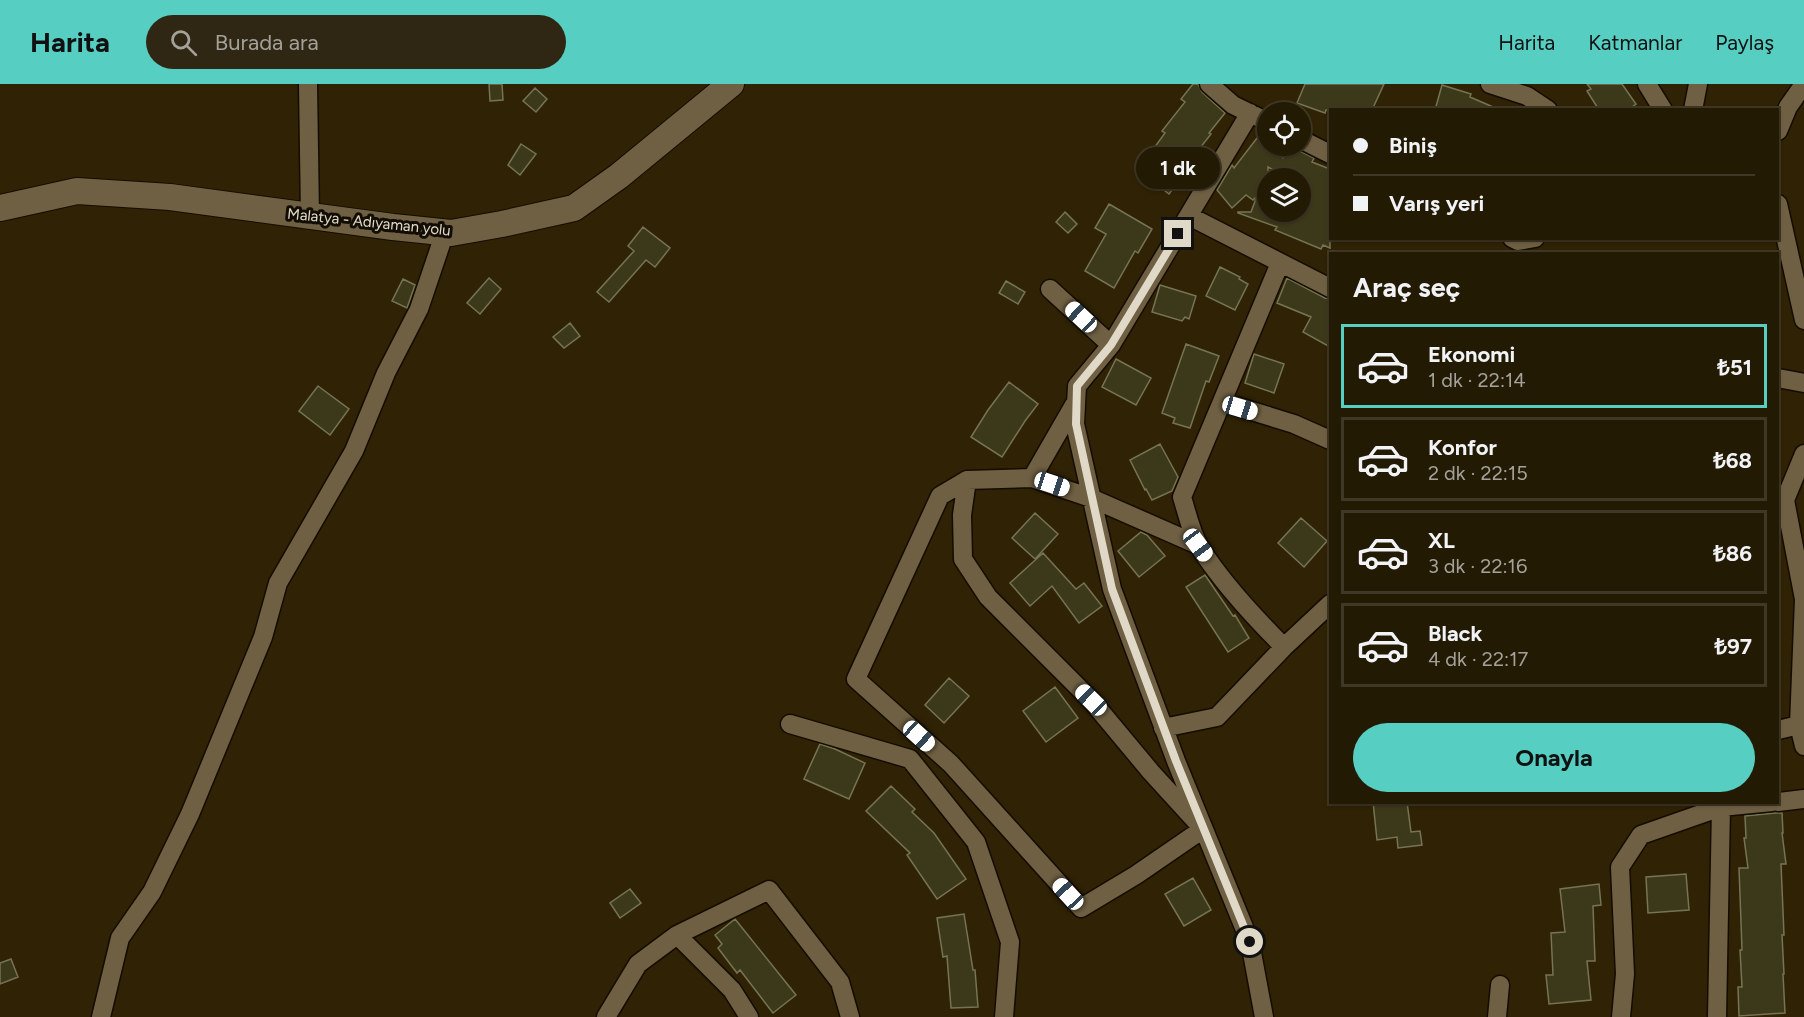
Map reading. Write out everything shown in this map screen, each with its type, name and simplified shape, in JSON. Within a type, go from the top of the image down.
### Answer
[{"type":"main road","name":"Malatya - Adıyaman yolu","points":[[0,208],[77,191],[170,198],[451,233],[574,208],[619,176],[731,84]]},
{"type":"street","points":[[308,84],[310,216]]},
{"type":"street","points":[[1209,84],[1233,105],[1257,116]]},
{"type":"street","points":[[1490,84],[1527,96],[1545,108]]},
{"type":"street","points":[[1647,84],[1662,108]]},
{"type":"street","points":[[1693,108],[1698,84]]},
{"type":"street","points":[[1779,129],[1788,107],[1804,84]]},
{"type":"street","points":[[1250,113],[1111,345],[1077,386],[1076,424],[1112,589],[1163,728],[1250,942],[1264,1017]]},
{"type":"street","points":[[1311,144],[1329,154]]},
{"type":"street","points":[[1779,208],[1804,320]]},
{"type":"street","points":[[1189,216],[1329,288]]},
{"type":"street","points":[[101,1017],[120,938],[152,892],[190,814],[263,637],[278,583],[354,451],[386,373],[419,309],[445,232]]},
{"type":"street","points":[[1280,263],[1182,497],[1198,545],[1226,582],[1284,647]]},
{"type":"street","points":[[1050,289],[1111,345]]},
{"type":"street","points":[[1779,378],[1804,383]]},
{"type":"street","points":[[1032,477],[1077,401]]},
{"type":"street","points":[[1223,402],[1294,424],[1329,440]]},
{"type":"street","points":[[1804,454],[1785,500],[1804,598],[1798,725],[1804,746]]},
{"type":"street","points":[[1198,545],[1092,498],[1032,477],[967,480],[940,496],[856,679],[951,764],[1081,908],[1136,875],[1203,829]]},
{"type":"street","points":[[967,480],[962,515],[963,559],[988,597],[1091,700],[1151,772],[1203,829]]},
{"type":"street","points":[[1163,728],[1217,717],[1284,647],[1329,605]]},
{"type":"street","points":[[790,724],[910,759],[976,843],[1010,942],[1004,1017]]},
{"type":"street","points":[[1779,730],[1798,725]]},
{"type":"street","points":[[1779,802],[1804,799]]},
{"type":"street","points":[[1621,1017],[1625,974],[1620,867],[1641,835],[1720,807],[1751,804]]},
{"type":"street","points":[[1717,1017],[1720,807]]},
{"type":"street","points":[[606,1017],[638,964],[677,935],[769,890],[840,982],[850,1017]]},
{"type":"street","points":[[677,935],[732,990],[749,1017]]},
{"type":"street","points":[[1497,1017],[1500,985]]},
{"type":"building","points":[[489,84],[502,84],[503,100],[490,101]]},
{"type":"building","points":[[1193,84],[1198,84],[1202,92],[1225,113],[1185,167],[1188,169],[1169,194],[1138,170],[1165,133],[1162,131],[1185,102],[1181,99]]},
{"type":"building","points":[[1305,84],[1384,84],[1373,108],[1329,108],[1325,113],[1311,108],[1311,102],[1297,102]]},
{"type":"building","points":[[1587,84],[1622,84],[1636,104],[1631,108],[1598,108],[1587,91],[1591,89]]},
{"type":"building","points":[[1442,85],[1471,94],[1470,97],[1495,108],[1436,108]]},
{"type":"building","points":[[535,88],[547,99],[536,112],[523,101]]},
{"type":"building","points":[[1257,138],[1257,156],[1283,158],[1284,156],[1310,156],[1314,158],[1312,162],[1329,169],[1330,248],[1323,245],[1321,249],[1275,230],[1277,227],[1263,222],[1311,222],[1311,168],[1257,168],[1257,196],[1253,200],[1246,195],[1232,208],[1217,190],[1232,165],[1234,168]]},
{"type":"building","points":[[521,144],[536,154],[520,175],[508,165]]},
{"type":"building","points":[[1257,196],[1257,220],[1238,213],[1251,212]]},
{"type":"building","points":[[1109,204],[1152,229],[1138,253],[1135,251],[1114,288],[1085,271],[1106,234],[1095,228]]},
{"type":"building","points":[[1065,212],[1077,224],[1068,233],[1056,222]]},
{"type":"building","points":[[643,227],[670,248],[655,267],[646,260],[609,302],[597,292],[634,251],[628,246]]},
{"type":"building","points":[[1220,267],[1240,277],[1239,279],[1248,284],[1235,310],[1206,296]]},
{"type":"building","points":[[489,278],[501,289],[480,314],[467,303]]},
{"type":"building","points":[[1287,278],[1329,299],[1329,346],[1303,332],[1311,317],[1277,303]]},
{"type":"building","points":[[403,279],[415,285],[407,308],[392,301]]},
{"type":"building","points":[[1006,281],[1025,292],[1018,304],[999,293]]},
{"type":"building","points":[[1160,285],[1196,296],[1189,319],[1185,317],[1182,321],[1152,312]]},
{"type":"building","points":[[570,323],[580,336],[564,348],[553,337]]},
{"type":"building","points":[[1186,344],[1219,356],[1209,382],[1206,381],[1190,428],[1173,423],[1175,418],[1162,413]]},
{"type":"building","points":[[1254,354],[1284,364],[1274,393],[1245,383]]},
{"type":"building","points":[[1116,359],[1151,378],[1136,405],[1102,387]]},
{"type":"building","points":[[1009,382],[1038,404],[1002,457],[971,437]]},
{"type":"building","points":[[318,386],[349,409],[330,435],[299,411]]},
{"type":"building","points":[[1160,444],[1178,477],[1172,491],[1152,500],[1130,460]]},
{"type":"building","points":[[1035,513],[1058,534],[1035,559],[1012,538]]},
{"type":"building","points":[[1301,518],[1327,541],[1304,567],[1278,543]]},
{"type":"building","points":[[1141,532],[1147,535],[1165,556],[1139,577],[1118,551]]},
{"type":"building","points":[[1043,553],[1076,589],[1084,583],[1102,606],[1079,623],[1052,586],[1030,606],[1010,583]]},
{"type":"building","points":[[1205,575],[1249,638],[1228,652],[1186,587]]},
{"type":"building","points":[[949,678],[969,696],[944,723],[925,705]]},
{"type":"building","points":[[1055,687],[1078,718],[1046,742],[1023,711]]},
{"type":"building","points":[[820,744],[865,763],[849,799],[804,779]]},
{"type":"building","points":[[891,786],[915,809],[912,812],[934,833],[966,879],[937,899],[907,855],[910,853],[866,811]]},
{"type":"building","points":[[1373,804],[1407,804],[1411,832],[1420,831],[1422,845],[1398,848],[1397,837],[1377,840]]},
{"type":"building","points":[[1782,813],[1786,864],[1781,864],[1785,1013],[1739,1016],[1738,987],[1742,987],[1740,950],[1742,950],[1739,868],[1748,868],[1744,838],[1746,838],[1745,816]]},
{"type":"building","points":[[1686,874],[1689,910],[1648,913],[1646,877]]},
{"type":"building","points":[[1193,878],[1211,910],[1184,926],[1165,894]]},
{"type":"building","points":[[1599,884],[1601,905],[1593,906],[1595,961],[1587,961],[1591,1000],[1549,1004],[1546,975],[1553,975],[1551,933],[1565,932],[1560,889]]},
{"type":"building","points":[[630,889],[641,903],[620,918],[610,903]]},
{"type":"building","points":[[964,914],[973,970],[975,970],[978,1007],[951,1008],[947,956],[943,957],[937,918]]},
{"type":"building","points":[[735,919],[796,995],[773,1013],[740,970],[737,973],[718,948],[722,944],[715,935]]},
{"type":"building","points":[[11,959],[18,977],[0,984],[0,963]]},
{"type":"route","points":[[1178,234],[1111,345],[1077,386],[1076,424],[1112,589],[1176,761],[1250,942]]}]
